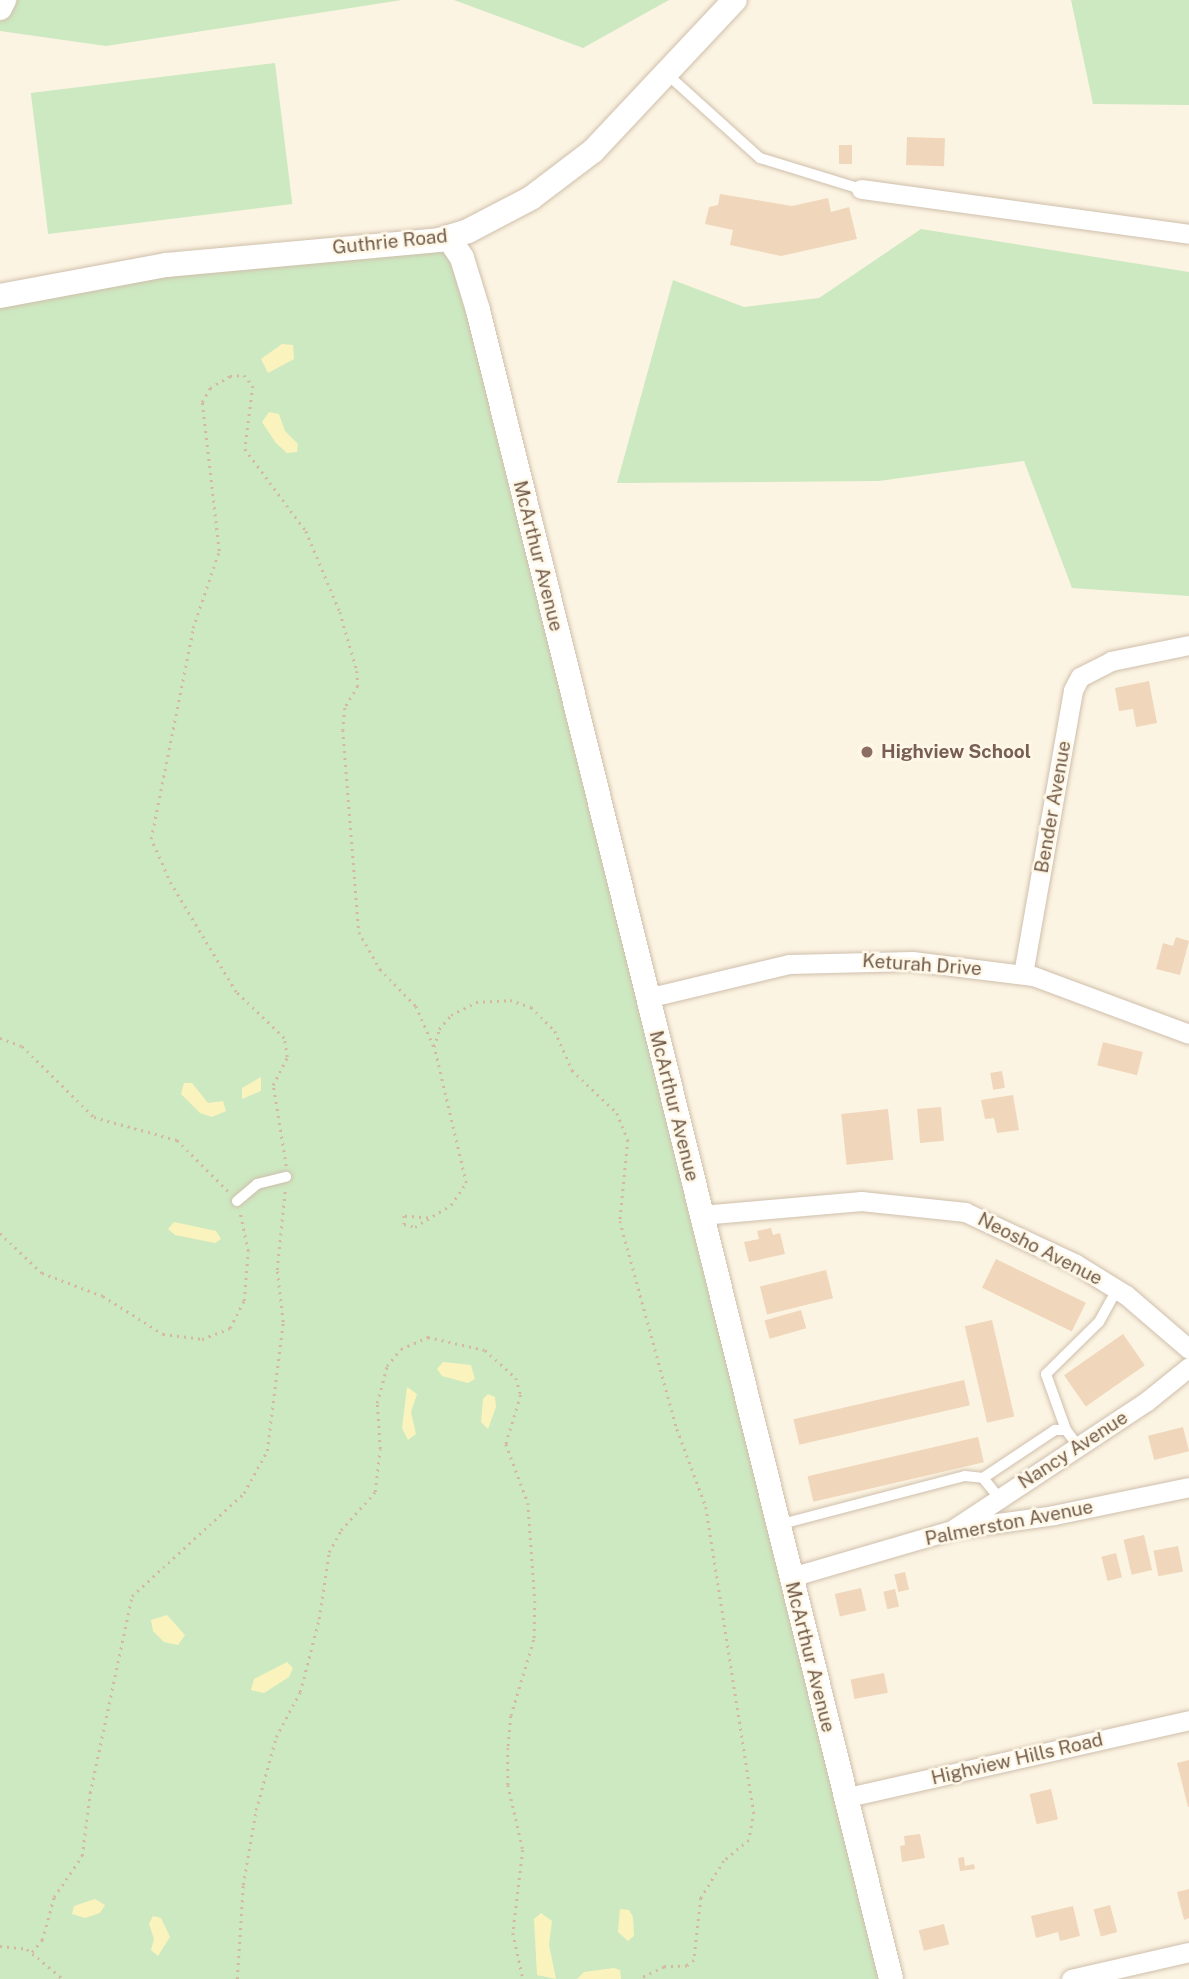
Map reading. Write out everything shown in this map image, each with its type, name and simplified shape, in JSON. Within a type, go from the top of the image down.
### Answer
[{"type":"street","points":[[0,8],[4,0]]},
{"type":"street","name":"Guthrie Road","points":[[0,296],[166,265],[448,237],[485,224],[553,184],[603,141],[668,75],[735,0]]},
{"type":"street","points":[[861,189],[1189,234]]},
{"type":"street","name":"McArthur Avenue","points":[[448,237],[462,258],[478,310],[844,1798],[891,1979]]},
{"type":"street","name":"Bender Avenue","points":[[1023,974],[1073,690],[1085,672],[1111,661],[1189,645]]},
{"type":"street","name":"Keturah Drive","points":[[647,998],[739,972],[815,961],[912,961],[1023,974],[1136,1011],[1189,1034]]},
{"type":"street","name":"Neosho Avenue","points":[[702,1215],[861,1201],[951,1208],[997,1223],[1117,1290],[1189,1349]]},
{"type":"street","name":"Nancy Avenue","points":[[955,1529],[1079,1447],[1189,1367]]},
{"type":"street","name":"Palmerston Avenue","points":[[791,1577],[955,1529],[1054,1515],[1189,1487]]},
{"type":"street","name":"Highview Hills Road","points":[[844,1798],[1189,1720]]},
{"type":"street","points":[[1071,1979],[1189,1952]]},
{"type":"lane","points":[[668,75],[760,158],[861,189]]},
{"type":"lane","points":[[237,1201],[257,1184],[286,1177]]},
{"type":"lane","points":[[1079,1447],[1066,1430],[1046,1374],[1099,1322],[1117,1290]]},
{"type":"lane","points":[[778,1525],[964,1476],[983,1478],[1055,1430],[1066,1430]]},
{"type":"lane","points":[[983,1478],[999,1498]]},
{"type":"path","points":[[32,1952],[43,1940],[54,1897],[82,1856],[90,1793],[132,1596],[244,1493],[267,1451],[283,1322],[276,1270],[286,1177],[273,1086],[287,1057],[284,1038],[236,992],[172,884],[151,839],[193,628],[219,551],[202,402],[210,388],[230,376],[244,375],[253,386],[245,449],[306,531],[340,612],[357,671],[358,685],[345,708],[344,730],[359,932],[380,969],[416,1006],[434,1047],[466,1183],[458,1199],[415,1227],[404,1224],[404,1216],[428,1218]]},
{"type":"path","points":[[434,1047],[445,1020],[468,1005],[510,999],[531,1007],[555,1031],[572,1070],[617,1113],[628,1140],[620,1222],[677,1429],[706,1507],[754,1822],[749,1840],[724,1861],[701,1898],[696,1913],[694,1960],[687,1966],[664,1967],[639,1979]]},
{"type":"path","points":[[0,1038],[22,1046],[94,1117],[177,1140],[237,1201],[248,1251],[244,1301],[230,1328],[202,1339],[163,1334],[103,1296],[42,1273],[0,1233]]},
{"type":"path","points":[[237,1979],[243,1885],[256,1810],[276,1737],[300,1692],[319,1619],[329,1552],[341,1530],[375,1492],[380,1449],[377,1404],[387,1366],[401,1349],[428,1337],[485,1350],[516,1378],[521,1395],[506,1448],[528,1503],[536,1601],[534,1640],[511,1716],[508,1748],[508,1785],[523,1850],[513,1933],[523,1979]]},
{"type":"path","points":[[0,1946],[32,1952],[63,1979]]},
{"type":"green space","points":[[0,0],[402,0],[106,46],[0,31]]},
{"type":"green space","points":[[454,0],[669,0],[583,48]]},
{"type":"green space","points":[[1071,0],[1189,0],[1189,105],[1093,104]]},
{"type":"green space","points":[[275,63],[292,204],[48,234],[31,93]]},
{"type":"green space","points":[[921,229],[1189,272],[1189,596],[1072,588],[1024,461],[879,481],[617,483],[673,280],[744,307],[819,298]]},
{"type":"green space","points":[[448,237],[891,1979],[0,1979],[0,296]]},
{"type":"sand","points":[[282,344],[293,345],[294,359],[268,373],[261,359]]},
{"type":"sand","points":[[269,412],[279,414],[285,431],[298,444],[297,452],[287,453],[276,443],[262,422]]},
{"type":"sand","points":[[261,1077],[261,1091],[242,1099],[242,1088]]},
{"type":"sand","points":[[184,1083],[192,1083],[208,1103],[223,1101],[226,1111],[212,1117],[200,1113],[181,1094]]},
{"type":"sand","points":[[174,1222],[216,1231],[221,1239],[215,1243],[175,1235],[168,1229]]},
{"type":"sand","points":[[443,1362],[471,1365],[475,1379],[468,1383],[442,1376],[437,1369]]},
{"type":"sand","points":[[407,1387],[417,1394],[411,1412],[416,1434],[408,1440],[402,1428]]},
{"type":"sand","points":[[488,1394],[495,1397],[496,1407],[488,1429],[481,1422],[483,1399]]},
{"type":"sand","points":[[167,1615],[185,1635],[178,1645],[164,1642],[153,1631],[151,1620]]},
{"type":"sand","points":[[287,1662],[293,1668],[289,1677],[264,1693],[251,1690],[254,1679]]},
{"type":"sand","points":[[95,1899],[105,1905],[100,1913],[85,1918],[72,1914],[74,1906]]},
{"type":"sand","points":[[620,1909],[629,1910],[633,1917],[634,1936],[628,1941],[618,1932]]},
{"type":"sand","points":[[541,1913],[552,1921],[549,1945],[556,1979],[537,1975],[534,1919]]},
{"type":"sand","points":[[153,1916],[161,1918],[170,1937],[158,1956],[151,1950],[154,1939],[149,1924]]},
{"type":"sand","points":[[614,1968],[620,1970],[621,1979],[577,1979],[584,1972]]},
{"type":"building","points":[[907,137],[945,138],[944,166],[906,165]]},
{"type":"building","points":[[839,145],[852,145],[852,164],[839,164]]},
{"type":"building","points":[[720,194],[792,206],[828,198],[831,212],[849,207],[857,239],[781,256],[730,245],[733,230],[705,224],[709,207],[718,205]]},
{"type":"building","points":[[1149,681],[1157,723],[1136,727],[1133,709],[1119,711],[1115,688]]},
{"type":"building","points":[[1176,937],[1189,941],[1180,975],[1156,969],[1163,943],[1173,946]]},
{"type":"building","points":[[1103,1042],[1143,1052],[1137,1075],[1097,1065]]},
{"type":"building","points":[[1002,1071],[1005,1088],[993,1090],[990,1073]]},
{"type":"building","points":[[1013,1095],[1019,1130],[997,1133],[994,1118],[985,1119],[981,1100]]},
{"type":"building","points":[[941,1107],[944,1141],[920,1143],[917,1109]]},
{"type":"building","points":[[888,1109],[893,1160],[847,1165],[841,1114]]},
{"type":"building","points":[[771,1228],[773,1235],[780,1233],[785,1254],[749,1262],[744,1242],[759,1239],[757,1231]]},
{"type":"building","points":[[996,1259],[1086,1303],[1072,1332],[982,1288]]},
{"type":"building","points":[[826,1270],[833,1298],[767,1315],[760,1286]]},
{"type":"building","points":[[801,1310],[806,1328],[770,1339],[764,1320]]},
{"type":"building","points":[[992,1320],[1014,1416],[987,1423],[965,1326]]},
{"type":"building","points":[[1123,1334],[1145,1365],[1086,1406],[1064,1375]]},
{"type":"building","points":[[964,1380],[970,1405],[799,1445],[793,1419]]},
{"type":"building","points":[[1183,1427],[1189,1451],[1154,1460],[1148,1436]]},
{"type":"building","points":[[978,1437],[984,1462],[813,1502],[807,1476]]},
{"type":"building","points":[[1144,1535],[1152,1570],[1132,1575],[1124,1540]]},
{"type":"building","points":[[1178,1546],[1183,1572],[1158,1576],[1153,1551]]},
{"type":"building","points":[[1116,1553],[1122,1577],[1107,1581],[1101,1557]]},
{"type":"building","points":[[905,1572],[909,1590],[898,1592],[894,1574]]},
{"type":"building","points":[[861,1588],[866,1610],[840,1616],[835,1594]]},
{"type":"building","points":[[895,1589],[899,1607],[887,1609],[883,1592]]},
{"type":"building","points":[[884,1673],[888,1693],[854,1699],[851,1679]]},
{"type":"building","points":[[1189,1760],[1189,1807],[1188,1807],[1177,1763]]},
{"type":"building","points":[[1051,1789],[1058,1819],[1037,1824],[1030,1794]]},
{"type":"building","points":[[920,1834],[925,1858],[902,1862],[900,1846],[905,1845],[904,1836]]},
{"type":"building","points":[[964,1857],[965,1866],[974,1864],[975,1869],[960,1871],[958,1858]]},
{"type":"building","points":[[1189,1889],[1189,1918],[1184,1920],[1177,1892]]},
{"type":"building","points":[[1110,1905],[1117,1932],[1101,1936],[1094,1909]]},
{"type":"building","points":[[1073,1906],[1080,1936],[1060,1941],[1058,1932],[1036,1938],[1031,1916]]},
{"type":"building","points":[[944,1924],[949,1944],[924,1951],[919,1930]]},
{"type":"place","name":"Highview School","points":[[867,752]]}]
